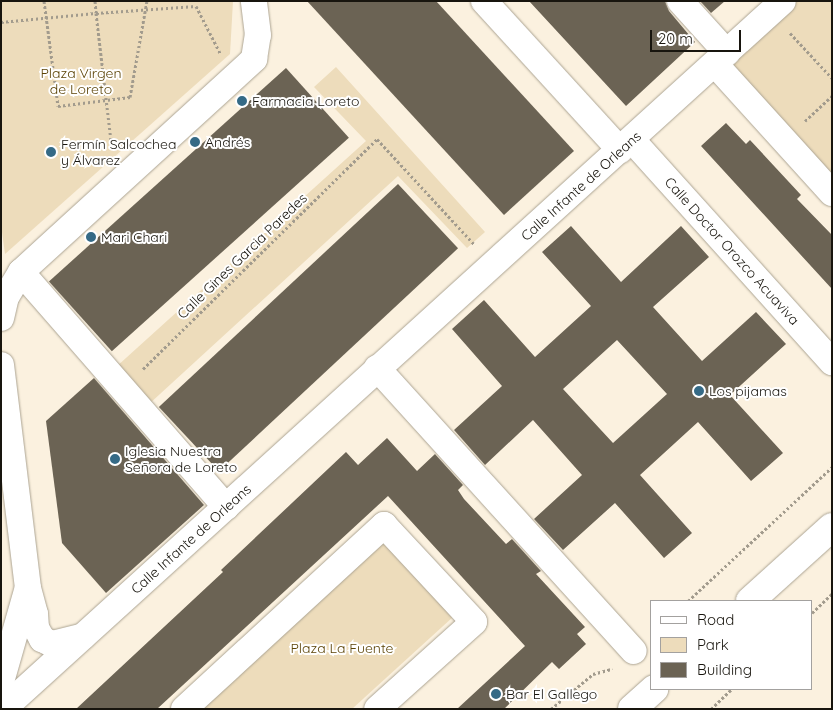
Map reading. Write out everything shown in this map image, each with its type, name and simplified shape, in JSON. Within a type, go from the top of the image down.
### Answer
[{"type":"main road","points":[[751,600],[832,527]]},
{"type":"main road","points":[[632,709],[653,690]]},
{"type":"street","points":[[1,318],[13,276],[254,59],[258,36],[254,1]]},
{"type":"street","name":"Calle Doctor Orozco Acuaviva","points":[[484,1],[626,145],[832,362]]},
{"type":"street","points":[[680,1],[721,58],[785,140],[832,193]]},
{"type":"street","name":"Calle Infante de Orleans","points":[[3,709],[777,7]]},
{"type":"street","points":[[13,276],[123,388],[226,507]]},
{"type":"street","points":[[1,365],[28,588],[36,614],[36,628],[42,639],[52,644],[84,636]]},
{"type":"street","points":[[377,368],[634,651]]},
{"type":"street","points":[[184,709],[384,525],[474,622],[377,709]]},
{"type":"street","points":[[1,682],[28,588]]},
{"type":"path","points":[[44,1],[58,106],[130,97],[147,1]]},
{"type":"path","points":[[95,1],[113,158]]},
{"type":"path","points":[[1,22],[96,12],[196,6],[224,59],[237,75]]},
{"type":"path","points":[[777,7],[832,78]]},
{"type":"path","points":[[785,140],[832,96]]},
{"type":"path","name":"Calle Gines Garcia Paredes","points":[[123,388],[377,139],[493,264]]},
{"type":"path","points":[[689,600],[832,467]]},
{"type":"path","points":[[813,612],[832,594]]},
{"type":"path","points":[[550,709],[593,674],[613,669],[634,651]]},
{"type":"path","points":[[711,709],[731,690]]},
{"type":"green space","name":"Plaza Virgen de Loreto","points":[[1,1],[233,1],[230,54],[5,254],[1,225]]},
{"type":"green space","points":[[794,1],[832,1],[832,179],[726,63]]},
{"type":"green space","points":[[336,67],[485,232],[467,248],[398,176],[148,405],[116,367],[366,141],[314,87]]},
{"type":"green space","name":"Plaza La Fuente","points":[[383,541],[453,617],[352,709],[199,709]]},
{"type":"building","points":[[307,1],[436,1],[574,151],[504,215]]},
{"type":"building","points":[[529,1],[665,1],[669,11],[695,42],[626,106]]},
{"type":"building","points":[[700,1],[725,1],[711,13]]},
{"type":"building","points":[[286,68],[349,138],[112,351],[49,281]]},
{"type":"building","points":[[726,123],[746,144],[750,140],[801,195],[797,199],[832,235],[832,289],[701,146]]},
{"type":"building","points":[[398,184],[458,248],[219,471],[159,407]]},
{"type":"building","name":"Los pijamas","points":[[571,226],[621,282],[681,226],[709,257],[653,307],[702,361],[756,312],[786,344],[730,395],[783,453],[751,481],[698,422],[640,475],[692,533],[664,558],[615,503],[563,550],[534,519],[582,475],[533,420],[485,465],[454,430],[502,386],[452,329],[484,300],[535,357],[591,306],[542,252]],"holes":[[[617,340],[667,394],[613,443],[563,389]]]},
{"type":"building","name":"Iglesia Nuestra Señora de Loreto","points":[[94,378],[204,505],[106,593],[62,543],[46,421]]},
{"type":"building","points":[[387,438],[417,471],[435,454],[463,485],[458,490],[464,499],[506,544],[512,539],[541,571],[536,574],[585,627],[577,634],[586,644],[559,669],[552,662],[504,709],[457,709],[525,646],[388,496],[157,709],[76,709],[223,572],[221,570],[346,452],[358,465]]},
{"type":"place","name":"Farmacia Loreto","points":[[242,101]]},
{"type":"place","name":"Andrés","points":[[195,142]]},
{"type":"place","name":"Fermín Salcochea y Álvarez","points":[[51,152]]},
{"type":"place","name":"Mari Chari","points":[[91,237]]},
{"type":"place","name":"Los pijamas","points":[[699,391]]},
{"type":"place","name":"Iglesia Nuestra Señora de Loreto","points":[[115,459]]},
{"type":"place","name":"Bar El Gallego","points":[[496,694]]}]
